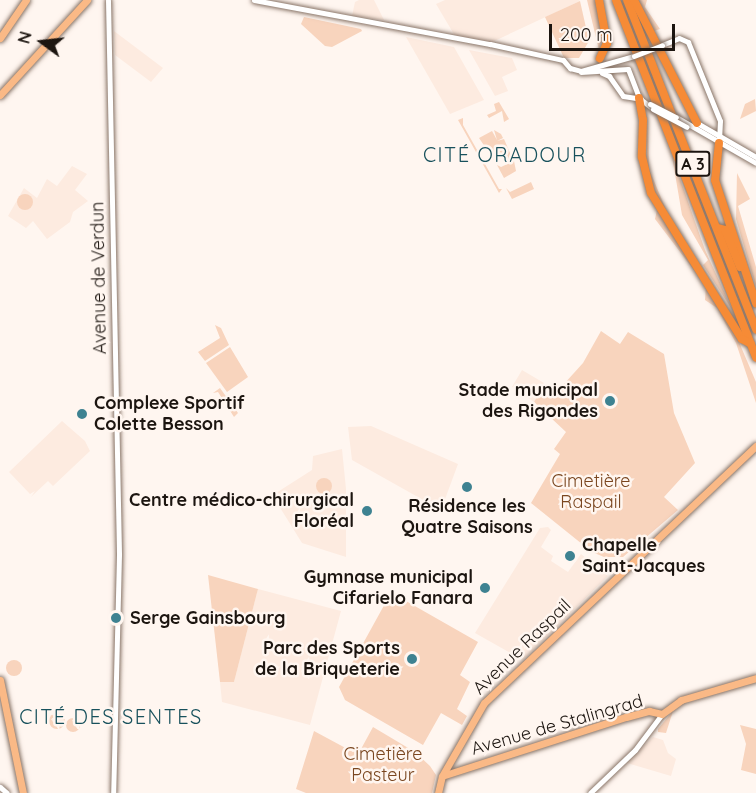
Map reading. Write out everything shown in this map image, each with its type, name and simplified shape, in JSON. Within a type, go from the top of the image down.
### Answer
[{"type":"highway","points":[[599,0],[607,43],[602,61]]},
{"type":"highway","name":"A 3","points":[[616,0],[756,358]]},
{"type":"highway","name":"A 3","points":[[627,0],[756,330]]},
{"type":"highway","points":[[634,0],[687,108],[697,123]]},
{"type":"highway","points":[[639,98],[644,120],[642,157],[651,194],[742,339],[751,344]]},
{"type":"highway","points":[[719,140],[715,180],[755,299]]},
{"type":"highway","points":[[718,228],[725,230],[755,299]]},
{"type":"main road","points":[[0,38],[26,0]]},
{"type":"main road","points":[[0,95],[87,0]]},
{"type":"main road","name":"Avenue Raspail","points":[[438,793],[442,776],[484,703],[756,447]]},
{"type":"main road","name":"Avenue de Stalingrad","points":[[442,776],[609,722],[649,711],[662,714],[681,700],[756,676]]},
{"type":"main road","points":[[0,680],[23,793]]},
{"type":"street","name":"Avenue de Verdun","points":[[108,0],[119,555],[112,793]]},
{"type":"street","points":[[254,0],[563,60],[570,68],[581,70],[602,61],[631,57],[679,38],[688,42],[720,121],[719,140]]},
{"type":"street","points":[[631,57],[628,69],[639,98]]},
{"type":"street","points":[[563,60],[569,71],[601,73],[628,69]]},
{"type":"street","points":[[601,73],[609,76],[623,96],[639,98],[685,123]]},
{"type":"street","points":[[652,106],[700,132],[756,157]]},
{"type":"street","points":[[685,123],[687,108]]},
{"type":"street","points":[[697,123],[756,163]]},
{"type":"street","points":[[590,793],[635,750],[662,714]]},
{"type":"street","points":[[0,787],[7,793]]},
{"type":"shaded area","points":[[374,0],[384,20],[352,16],[355,2]]},
{"type":"shaded area","points":[[445,0],[580,1],[490,43],[455,36],[436,4]]},
{"type":"shaded area","points":[[114,31],[163,68],[151,82],[115,55]]},
{"type":"shaded area","points":[[406,37],[454,47],[484,100],[450,114]]},
{"type":"shaded area","points":[[469,50],[512,58],[517,70],[502,77],[508,91],[495,96]]},
{"type":"shaded area","points":[[72,166],[87,174],[75,190],[88,201],[73,212],[70,222],[47,239],[33,221],[26,228],[8,216],[24,188],[37,198],[47,179],[57,186]]},
{"type":"shaded area","points":[[522,370],[544,383],[534,402],[512,387]]},
{"type":"shaded area","points":[[62,421],[85,441],[90,451],[53,486],[48,481],[31,497],[35,491],[30,494],[9,472]]},
{"type":"shaded area","points":[[371,426],[458,464],[441,510],[352,460],[348,427]]},
{"type":"shaded area","points":[[342,449],[346,489],[346,557],[302,543],[279,506],[282,504],[276,493],[312,470],[313,456]]},
{"type":"shaded area","points":[[548,527],[551,530],[541,547],[553,556],[551,561],[568,572],[581,554],[608,576],[523,660],[475,633],[540,528]]},
{"type":"shaded area","points":[[258,589],[341,611],[310,725],[222,702],[220,682],[234,682]]},
{"type":"shaded area","points":[[653,737],[663,740],[668,753],[676,759],[671,776],[627,763]]},
{"type":"green space","points":[[587,0],[596,0],[603,37],[599,50]]},
{"type":"green space","points":[[637,0],[647,0],[645,7],[660,29],[654,31]]},
{"type":"green space","points":[[580,1],[589,41],[579,58],[564,58],[545,17]]},
{"type":"green space","points":[[304,17],[362,31],[332,47],[325,46],[301,24]]},
{"type":"green space","points":[[755,99],[756,111],[740,119],[745,104]]},
{"type":"green space","points":[[499,102],[509,119],[504,122],[502,111],[489,118],[487,115],[496,111],[494,104]]},
{"type":"green space","points":[[648,116],[649,169],[672,224],[658,201],[646,163]]},
{"type":"green space","points":[[463,118],[463,125],[499,189],[502,189],[499,193],[458,120]]},
{"type":"green space","points":[[640,118],[646,184],[736,335],[756,382],[756,403],[736,343],[717,308],[705,300],[706,286],[655,219],[657,210],[646,188],[640,160]]},
{"type":"green space","points":[[673,129],[696,184],[756,345],[696,189]]},
{"type":"green space","points":[[494,130],[501,134],[503,138],[497,141],[504,139],[513,160],[509,162],[504,153],[496,163],[479,138],[492,131],[497,140]]},
{"type":"green space","points":[[672,156],[705,250],[733,311],[703,265],[708,260],[682,215]]},
{"type":"green space","points":[[514,161],[516,171],[504,178],[497,165],[501,167]]},
{"type":"green space","points":[[737,173],[750,199],[738,206],[756,267],[756,287],[736,219]]},
{"type":"green space","points":[[531,182],[534,189],[512,199],[506,188],[510,192]]},
{"type":"green space","points":[[22,194],[28,194],[33,202],[31,208],[22,210],[17,205],[17,199]]},
{"type":"green space","points":[[215,325],[221,328],[229,345],[205,361],[198,352],[220,338]]},
{"type":"green space","name":"Cimetière Raspail","points":[[601,331],[620,344],[628,332],[664,354],[674,413],[695,463],[664,497],[678,510],[623,557],[604,557],[592,552],[531,503],[560,454],[554,449],[566,432],[534,402],[544,384],[554,395],[583,363]]},
{"type":"green space","points":[[230,347],[248,377],[227,392],[206,363]]},
{"type":"green space","points":[[220,388],[238,413],[234,417],[218,392],[213,393]]},
{"type":"green space","points":[[324,478],[332,486],[324,494],[316,486]]},
{"type":"green space","points":[[208,575],[258,589],[234,682],[220,682]]},
{"type":"green space","name":"Parc des Sports de la Briqueterie","points":[[399,597],[478,642],[460,675],[470,682],[457,709],[467,716],[462,725],[441,713],[423,745],[345,700],[339,687],[387,600],[395,604]]},
{"type":"green space","points":[[14,660],[22,668],[14,676],[6,668]]},
{"type":"green space","points":[[673,711],[666,733],[658,732],[658,729]]},
{"type":"green space","points":[[54,713],[60,713],[65,721],[63,727],[54,729],[49,724],[49,718]]},
{"type":"green space","points":[[70,718],[76,718],[80,725],[76,732],[70,732],[66,728],[66,722]]},
{"type":"green space","points":[[740,725],[756,729],[756,774],[741,770],[746,744]]},
{"type":"green space","name":"Cimetière Pasteur","points":[[373,727],[415,752],[430,766],[436,775],[432,793],[306,793],[296,789],[314,731],[353,752],[356,746],[361,749]]},
{"type":"place","name":"Stade municipal des Rigondes","points":[[610,401]]},
{"type":"place","name":"Complexe Sportif Colette Besson","points":[[82,414]]},
{"type":"place","name":"Résidence les Quatre Saisons","points":[[467,487]]},
{"type":"place","name":"Centre médico-chirurgical Floréal","points":[[367,511]]},
{"type":"place","name":"Chapelle Saint-Jacques","points":[[570,556]]},
{"type":"place","name":"Gymnase municipal Cifarielo Fanara","points":[[485,588]]},
{"type":"place","name":"Serge Gainsbourg","points":[[116,618]]},
{"type":"place","name":"Parc des Sports de la Briqueterie","points":[[412,659]]},
{"type":"district","name":"CITÉ ORADOUR","points":[[505,154]]},
{"type":"district","name":"CITÉ DES SENTES","points":[[111,716]]}]
